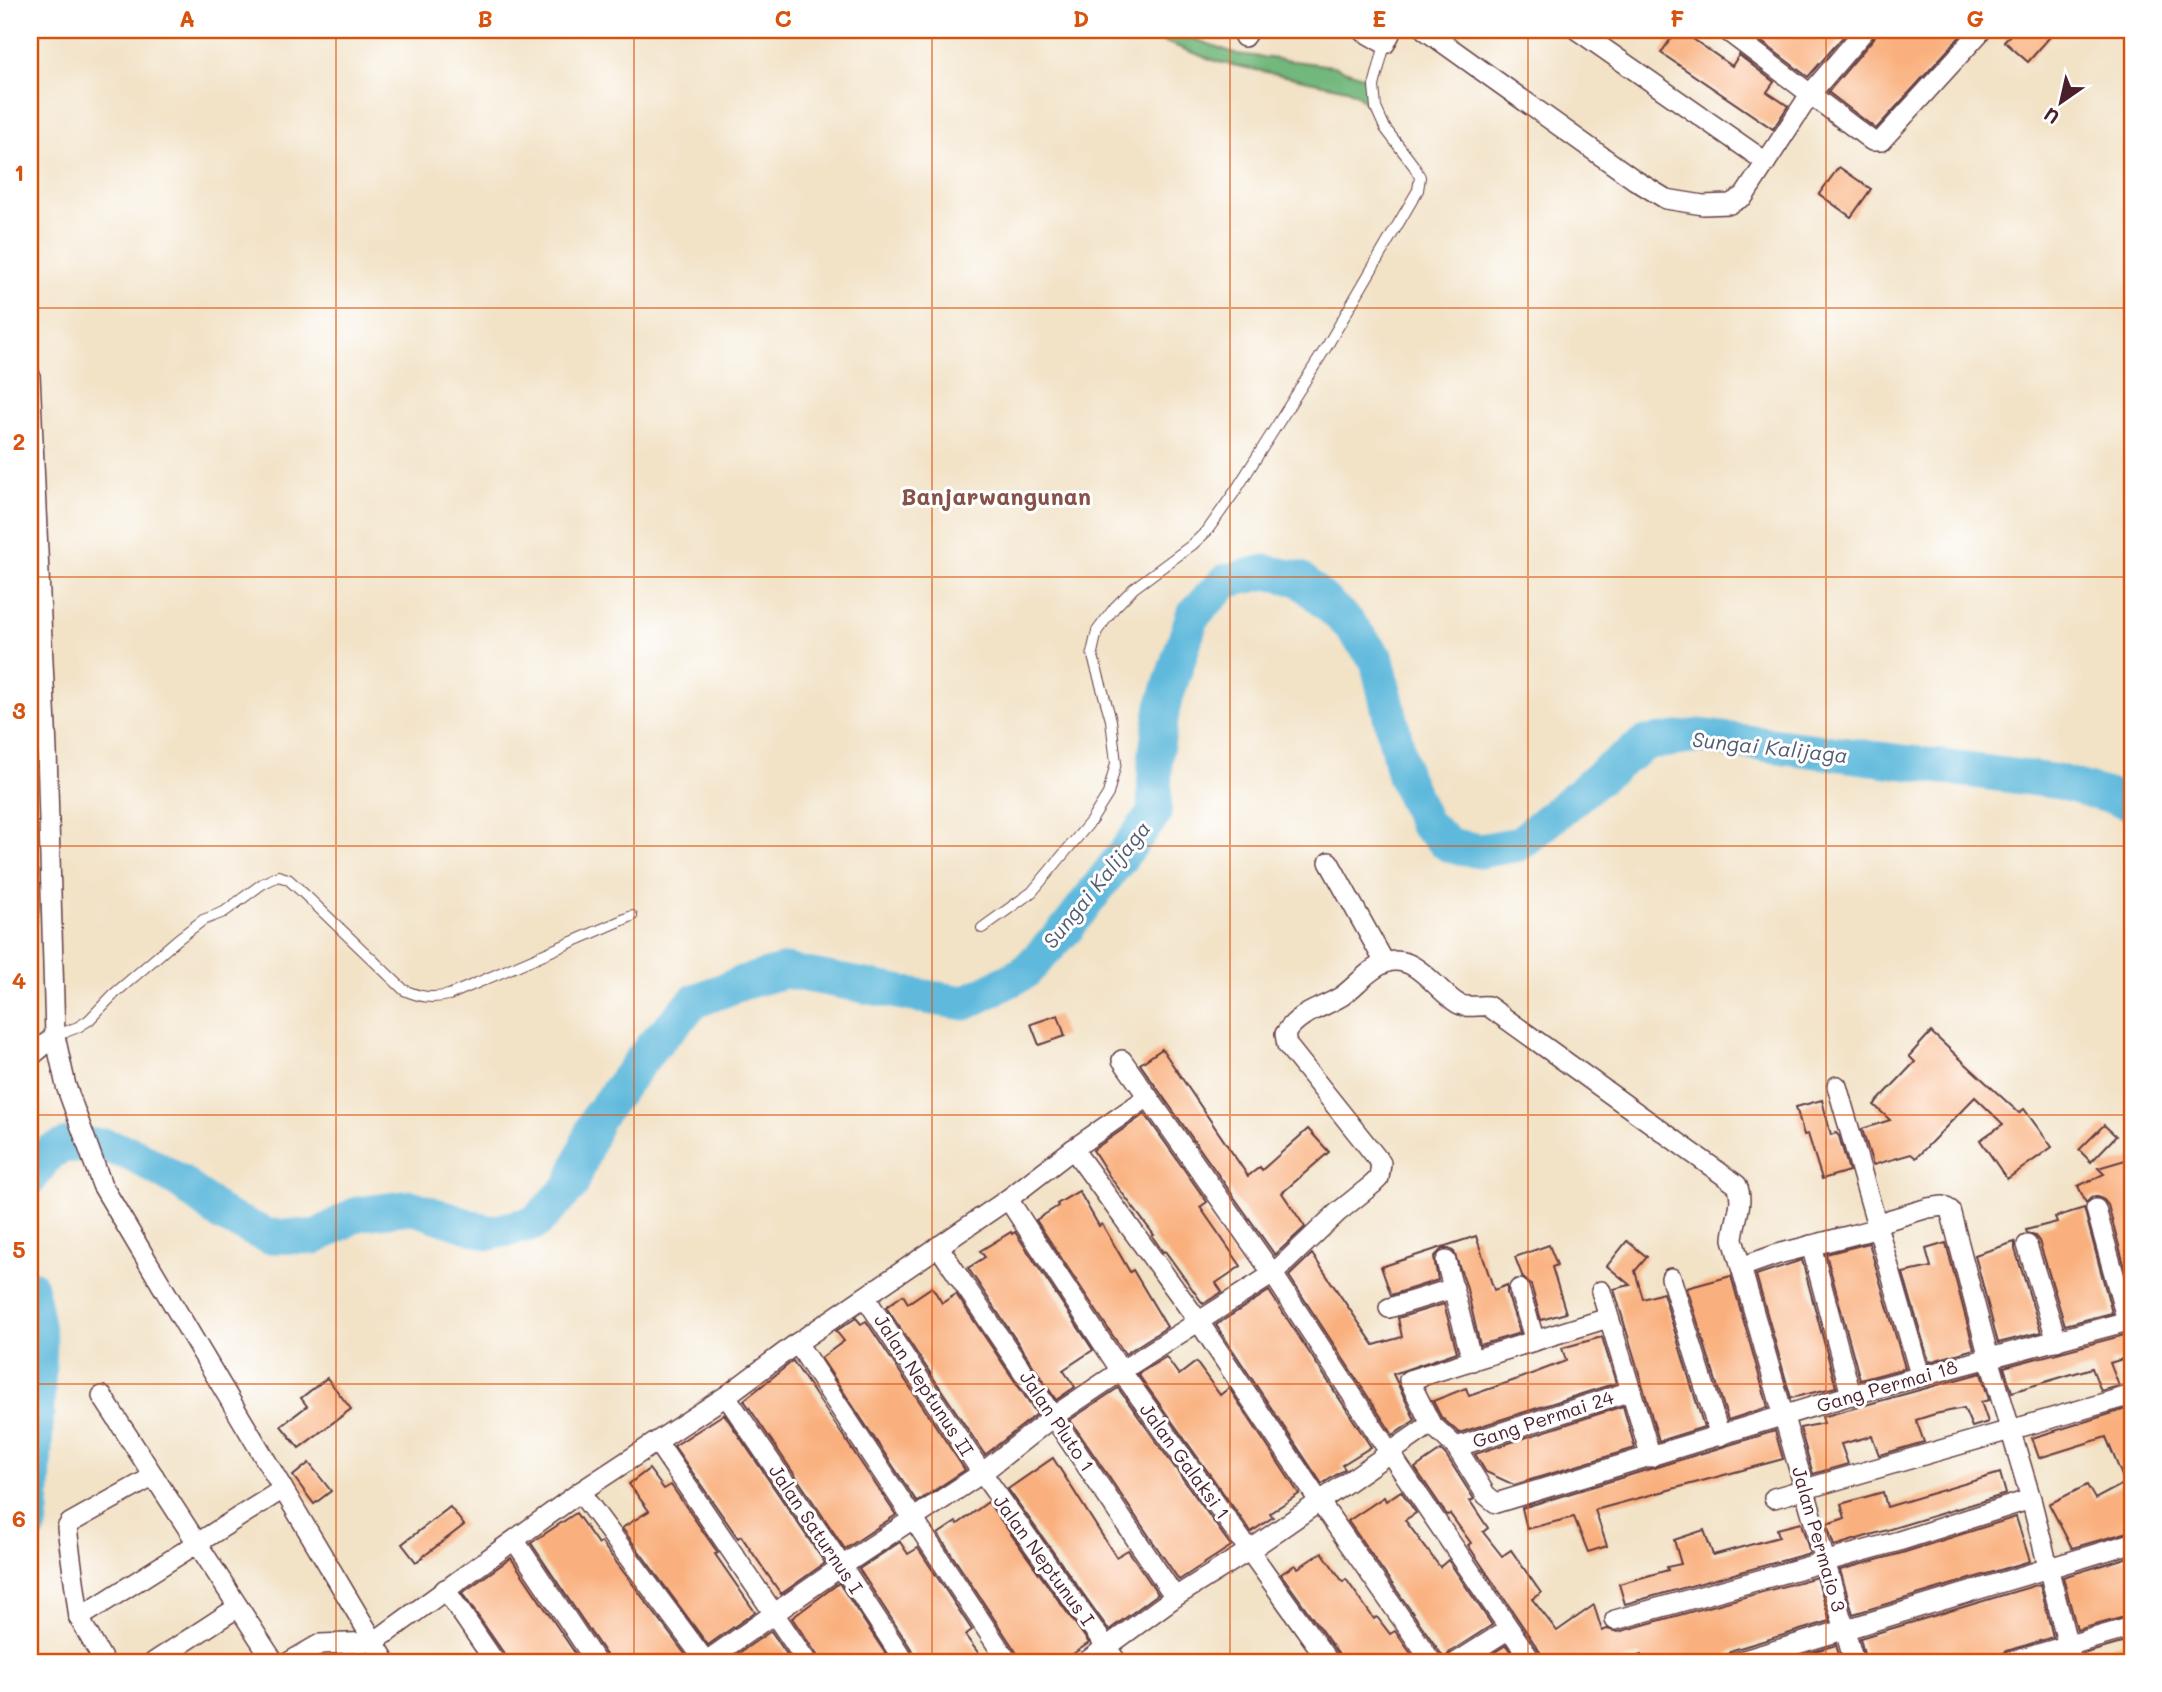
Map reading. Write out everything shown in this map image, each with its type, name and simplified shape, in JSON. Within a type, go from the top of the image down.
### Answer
[{"type":"street","points":[[1361,30],[1388,37]]},
{"type":"street","points":[[1425,30],[1625,174],[1666,199],[1703,205],[1730,204],[1744,197],[1811,93],[1836,60],[1865,30]]},
{"type":"street","points":[[1577,30],[1766,162]]},
{"type":"street","points":[[1734,32],[1872,141],[1881,141],[1982,30]]},
{"type":"street","points":[[30,375],[47,750],[55,1036],[66,1086],[102,1185],[381,1656]]},
{"type":"street","points":[[580,1493],[705,1662],[982,1473],[1054,1416],[1273,1274],[1337,1213],[1373,1184],[1379,1178],[1381,1170],[1381,1163],[1361,1136],[1287,1045],[1285,1034],[1292,1024],[1310,1011],[1340,997],[1385,963],[1329,862]]},
{"type":"street","name":"Jalan Permaio 3","points":[[1385,963],[1404,961],[1459,1005],[1488,1006],[1737,1185],[1741,1200],[1733,1239],[1854,1662]]},
{"type":"street","points":[[30,1057],[55,1036]]},
{"type":"street","points":[[1122,1060],[1273,1274],[1532,1662]]},
{"type":"street","points":[[1837,1086],[1920,1375]]},
{"type":"street","points":[[381,1656],[445,1589],[1008,1199],[1073,1149],[1148,1097]]},
{"type":"street","points":[[1073,1149],[1199,1322],[1319,1501],[1432,1662]]},
{"type":"street","name":"Jalan Galaksi 1","points":[[1008,1199],[1121,1371],[1329,1662]]},
{"type":"street","points":[[1741,1267],[1928,1208],[1943,1206],[1950,1210],[1989,1358],[2031,1499],[2070,1654]]},
{"type":"street","points":[[2096,1209],[2130,1321]]},
{"type":"street","points":[[1811,1245],[1851,1395]]},
{"type":"street","points":[[2026,1245],[2057,1341]]},
{"type":"street","name":"Jalan Pluto 1","points":[[939,1246],[1175,1597]]},
{"type":"street","points":[[1446,1261],[1472,1361]]},
{"type":"street","points":[[1671,1278],[1720,1436]]},
{"type":"street","points":[[1389,1308],[1454,1288]]},
{"type":"street","points":[[1519,1289],[1535,1341]]},
{"type":"street","points":[[1601,1291],[1651,1457]]},
{"type":"street","name":"Jalan Neptunus II","points":[[865,1297],[982,1473]]},
{"type":"street","points":[[1456,1447],[1431,1424],[1409,1380],[1608,1318]]},
{"type":"street","name":"Gang Permai 18","points":[[1456,1447],[1486,1495],[1500,1503],[1920,1375],[2130,1321]]},
{"type":"street","points":[[797,1343],[1008,1662]]},
{"type":"street","name":"Gang Permai 24","points":[[1456,1447],[1631,1391]]},
{"type":"street","points":[[1774,1498],[2132,1395]]},
{"type":"street","points":[[102,1396],[275,1662]]},
{"type":"street","name":"Jalan Saturnus I","points":[[726,1396],[905,1662]]},
{"type":"street","points":[[1086,1662],[1111,1655],[1175,1597],[1250,1550],[1431,1424]]},
{"type":"street","points":[[657,1442],[807,1662]]},
{"type":"street","name":"Jalan Neptunus I","points":[[982,1473],[1111,1655]]},
{"type":"street","points":[[104,1662],[79,1618],[67,1528],[70,1522],[154,1476]]},
{"type":"street","points":[[79,1618],[283,1489]]},
{"type":"street","points":[[1615,1620],[1899,1541],[2031,1499]]},
{"type":"street","points":[[515,1541],[596,1662]]},
{"type":"street","points":[[1737,1662],[2132,1543]]},
{"type":"street","points":[[445,1589],[495,1662]]},
{"type":"street","points":[[154,1662],[238,1607]]},
{"type":"street","points":[[2011,1662],[2070,1654],[2132,1627]]},
{"type":"street","points":[[1457,1662],[1509,1629]]},
{"type":"street","points":[[289,1662],[320,1644],[381,1656]]},
{"type":"lane","points":[[982,928],[1032,892],[1091,821],[1108,794],[1116,762],[1111,720],[1093,653],[1097,631],[1134,588],[1207,531],[1327,346],[1418,190],[1420,177],[1385,128],[1376,108],[1374,86],[1388,37]]},
{"type":"lane","points":[[55,1036],[89,1020],[114,994],[203,920],[224,912],[262,884],[278,876],[288,879],[404,990],[420,997],[449,995],[632,916]]},
{"type":"green space","points":[[1133,30],[1168,30],[1237,54],[1333,66],[1365,77],[1369,86],[1371,110],[1357,94],[1347,89],[1218,62]]},
{"type":"green space","points":[[30,602],[35,738],[30,735]]},
{"type":"building","points":[[1677,30],[1732,66],[1739,55],[1774,82],[1767,92],[1788,106],[1773,129],[1661,53]]},
{"type":"building","points":[[1752,30],[1849,30],[1808,77],[1750,33]]},
{"type":"building","points":[[1877,30],[1966,30],[1876,129],[1828,92],[1874,38]]},
{"type":"building","points":[[2015,30],[2056,30],[2028,62],[2004,41]]},
{"type":"building","points":[[1839,167],[1871,189],[1851,217],[1819,194]]},
{"type":"building","points":[[1058,1015],[1065,1036],[1039,1045],[1031,1024]]},
{"type":"building","points":[[1931,1032],[2019,1113],[2024,1109],[2052,1147],[2007,1179],[1980,1140],[2003,1124],[1975,1097],[1916,1158],[1911,1154],[1873,1165],[1862,1129],[1890,1120],[1874,1105],[1915,1062],[1909,1056]]},
{"type":"building","points":[[1162,1049],[1248,1176],[1260,1167],[1262,1170],[1308,1129],[1329,1152],[1282,1193],[1305,1227],[1275,1255],[1140,1064]]},
{"type":"building","points":[[1822,1100],[1831,1135],[1836,1133],[1839,1136],[1849,1171],[1822,1179],[1808,1134],[1804,1135],[1796,1107]]},
{"type":"building","points":[[1145,1114],[1207,1202],[1200,1207],[1241,1266],[1216,1283],[1222,1292],[1203,1304],[1165,1251],[1163,1252],[1152,1236],[1154,1235],[1093,1150]]},
{"type":"building","points":[[2104,1125],[2116,1136],[2091,1162],[2079,1150]]},
{"type":"building","points":[[2132,1158],[2132,1294],[2108,1205],[2098,1197],[2092,1197],[2086,1203],[2078,1186],[2104,1174],[2098,1168]]},
{"type":"building","points":[[1079,1191],[1130,1272],[1133,1270],[1167,1327],[1125,1354],[1036,1220]]},
{"type":"building","points":[[2084,1208],[2112,1313],[2065,1325],[2039,1241],[2026,1230],[2057,1222],[2055,1217]]},
{"type":"building","points":[[1015,1232],[1093,1350],[1063,1370],[1075,1387],[1056,1400],[968,1268],[985,1257],[980,1251]]},
{"type":"building","points":[[1476,1236],[1494,1290],[1507,1285],[1520,1333],[1480,1345],[1466,1285],[1454,1252],[1442,1249],[1434,1257],[1438,1280],[1391,1295],[1381,1267]]},
{"type":"building","points":[[1627,1241],[1647,1257],[1635,1271],[1643,1299],[1663,1293],[1704,1427],[1659,1441],[1614,1289],[1630,1285],[1607,1266]]},
{"type":"building","points":[[2015,1242],[2041,1332],[1998,1343],[1975,1255]]},
{"type":"building","points":[[1869,1243],[1905,1368],[1860,1380],[1826,1254]]},
{"type":"building","points":[[1946,1243],[1974,1349],[1929,1362],[1903,1273],[1931,1267],[1926,1249]]},
{"type":"building","points":[[1549,1245],[1557,1265],[1552,1267],[1566,1313],[1541,1320],[1531,1285],[1523,1278],[1515,1257]]},
{"type":"building","points":[[1312,1254],[1374,1345],[1402,1337],[1398,1318],[1444,1304],[1457,1352],[1393,1374],[1415,1420],[1393,1435],[1289,1276]]},
{"type":"building","points":[[1802,1260],[1836,1387],[1791,1398],[1756,1275]]},
{"type":"building","points":[[1731,1276],[1768,1407],[1728,1420],[1687,1288]]},
{"type":"building","points":[[932,1287],[942,1303],[956,1294],[1037,1414],[985,1455],[886,1307],[903,1295],[908,1303]]},
{"type":"building","points":[[1269,1291],[1371,1447],[1342,1465],[1345,1469],[1322,1484],[1216,1325]]},
{"type":"building","points":[[856,1318],[861,1324],[866,1321],[965,1470],[917,1502],[821,1358],[844,1341],[836,1331]]},
{"type":"building","points":[[2132,1333],[2132,1356],[2110,1363],[2119,1386],[2101,1391],[2092,1368],[2012,1392],[2004,1367]]},
{"type":"building","points":[[1602,1337],[1616,1383],[1459,1433],[1441,1417],[1433,1401],[1466,1388],[1469,1396],[1566,1361],[1562,1348]]},
{"type":"building","points":[[1166,1357],[1179,1375],[1196,1362],[1220,1395],[1229,1388],[1299,1494],[1270,1513],[1273,1517],[1251,1532],[1138,1374]]},
{"type":"building","points":[[793,1361],[896,1515],[845,1549],[744,1400]]},
{"type":"building","points":[[1981,1373],[1989,1400],[1981,1402],[1988,1422],[1972,1427],[1964,1408],[1935,1414],[1916,1420],[1924,1442],[1879,1455],[1872,1436],[1841,1444],[1848,1464],[1813,1474],[1800,1428],[1824,1423],[1822,1417]]},
{"type":"building","points":[[327,1378],[351,1409],[299,1448],[281,1426],[307,1406],[301,1398]]},
{"type":"building","points":[[1118,1388],[1231,1546],[1179,1580],[1070,1420]]},
{"type":"building","points":[[1623,1406],[1635,1448],[1514,1485],[1486,1472],[1475,1454]]},
{"type":"building","points":[[2126,1409],[2132,1425],[2132,1531],[2072,1548],[2049,1504],[2087,1485],[2095,1499],[2125,1483],[2106,1437],[2039,1458],[2032,1438]]},
{"type":"building","points":[[724,1414],[825,1563],[781,1594],[674,1446]]},
{"type":"building","points":[[1775,1431],[1783,1459],[1595,1510],[1607,1546],[1588,1552],[1574,1517],[1527,1529],[1522,1508]]},
{"type":"building","points":[[1441,1450],[1474,1499],[1470,1501],[1488,1528],[1483,1532],[1502,1556],[1511,1550],[1541,1593],[1532,1599],[1557,1631],[1594,1605],[1602,1631],[1607,1629],[1618,1632],[1817,1577],[1830,1621],[1733,1650],[1725,1662],[1644,1662],[1641,1655],[1619,1662],[1544,1662],[1542,1655],[1468,1545],[1471,1543],[1450,1514],[1447,1515],[1415,1468]]},
{"type":"building","points":[[1053,1458],[1116,1557],[1128,1550],[1158,1594],[1109,1630],[1008,1489]]},
{"type":"building","points":[[309,1463],[331,1491],[314,1504],[293,1476]]},
{"type":"building","points":[[649,1469],[664,1489],[671,1485],[755,1612],[708,1645],[622,1528],[649,1511],[629,1484]]},
{"type":"building","points":[[2000,1473],[2006,1494],[1834,1546],[1827,1524],[1845,1518],[1841,1504],[1883,1492],[1887,1507]]},
{"type":"building","points":[[1401,1491],[1416,1513],[1405,1520],[1440,1567],[1448,1560],[1492,1625],[1450,1652],[1445,1662],[1348,1521],[1384,1497],[1386,1501]]},
{"type":"building","points":[[988,1502],[1089,1643],[1061,1662],[1020,1662],[938,1534],[956,1522],[958,1524]]},
{"type":"building","points":[[450,1507],[464,1525],[416,1562],[402,1544]]},
{"type":"building","points":[[576,1513],[691,1662],[608,1662],[606,1655],[531,1543]]},
{"type":"building","points":[[2016,1517],[2030,1561],[1853,1614],[1840,1570]]},
{"type":"building","points":[[1801,1523],[1810,1553],[1625,1604],[1619,1584],[1681,1564],[1674,1540],[1704,1530],[1713,1555],[1779,1537],[1777,1529]]},
{"type":"building","points":[[900,1542],[908,1554],[918,1548],[972,1630],[965,1635],[985,1662],[917,1662],[859,1569]]},
{"type":"building","points":[[1322,1552],[1343,1582],[1346,1579],[1374,1619],[1377,1617],[1390,1634],[1395,1631],[1417,1662],[1341,1662],[1339,1655],[1281,1574],[1295,1565],[1298,1568]]},
{"type":"building","points":[[2132,1556],[2132,1615],[2077,1630],[2063,1577]]},
{"type":"building","points":[[511,1558],[581,1662],[507,1662],[505,1655],[462,1593]]},
{"type":"building","points":[[839,1583],[891,1662],[819,1662],[792,1618]]},
{"type":"building","points":[[2040,1584],[2053,1637],[2007,1651],[2002,1654],[1999,1662],[1866,1662],[1860,1638]]},
{"type":"building","points":[[771,1631],[792,1662],[726,1662],[768,1633]]},
{"type":"building","points":[[2132,1640],[2132,1662],[2084,1662],[2083,1654]]},
{"type":"building","points":[[1506,1645],[1517,1662],[1479,1662]]},
{"type":"building","points":[[1836,1645],[1841,1662],[1779,1662]]},
{"type":"waterway","name":"Sungai Kalijaga","points":[[30,1179],[49,1152],[67,1145],[106,1146],[133,1154],[180,1182],[224,1216],[268,1236],[316,1237],[357,1214],[411,1207],[490,1233],[535,1223],[571,1186],[597,1118],[652,1046],[695,1001],[745,982],[785,971],[965,1003],[1024,973],[1067,928],[1154,814],[1155,758],[1163,707],[1193,615],[1226,581],[1266,572],[1300,579],[1348,623],[1377,660],[1404,776],[1425,823],[1449,845],[1480,851],[1519,844],[1607,771],[1646,743],[1700,736],[2060,782],[2132,803]]},
{"type":"waterway","name":"Sungai Kalijaga","points":[[30,1287],[40,1342],[30,1526]]},
{"type":"district","name":"Banjarwangunan","points":[[996,497]]}]
